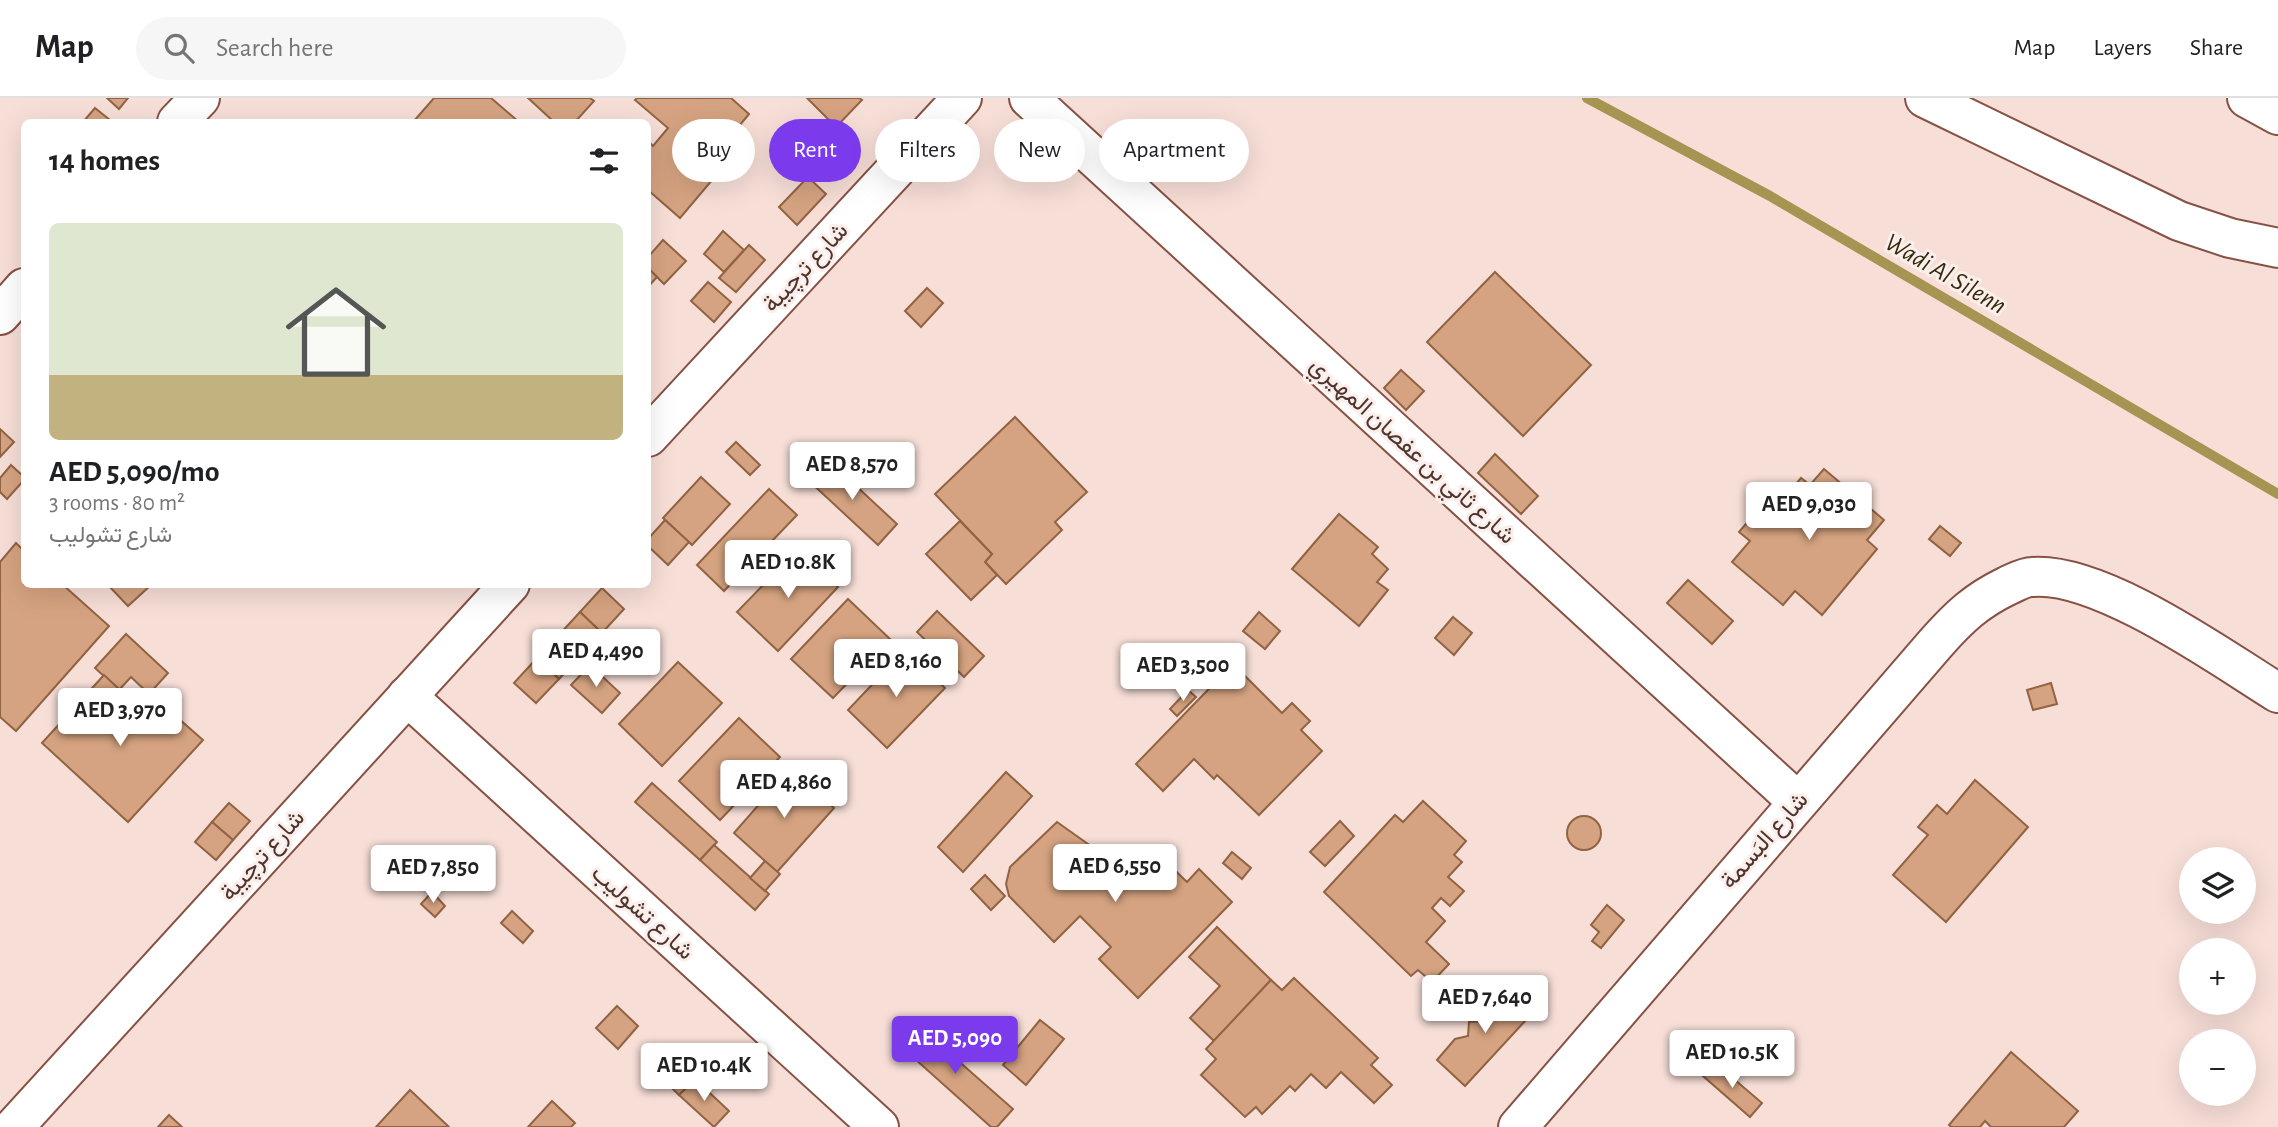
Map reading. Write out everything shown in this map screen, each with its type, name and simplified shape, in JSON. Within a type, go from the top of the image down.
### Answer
[{"type":"street","points":[[180,119],[200,98]]},
{"type":"street","name":"شارع ترچيبة","points":[[651,434],[962,98]]},
{"type":"street","name":"شارع ثاني بن عفصان المهيري","points":[[1029,98],[1797,801]]},
{"type":"street","points":[[1925,98],[2179,221],[2230,238],[2278,248]]},
{"type":"street","points":[[2247,98],[2278,115]]},
{"type":"street","points":[[0,315],[21,291]]},
{"type":"street","name":"شارع البَسمة","points":[[1518,1127],[1963,612],[1987,596],[2030,577],[2050,578],[2089,587],[2125,601],[2278,693]]},
{"type":"street","name":"شارع ترچيبة","points":[[14,1127],[506,588]]},
{"type":"street","name":"شارع تشوليب","points":[[407,696],[879,1127]]},
{"type":"building","points":[[107,98],[128,98],[119,109]]},
{"type":"building","points":[[434,98],[491,98],[516,119],[416,119]]},
{"type":"building","points":[[528,98],[590,98],[594,101],[578,119],[551,119]]},
{"type":"building","points":[[731,98],[749,114],[745,119],[672,119],[672,182],[710,182],[680,218],[651,193],[651,144],[653,146],[668,128],[635,100]]},
{"type":"building","points":[[807,98],[862,100],[844,119],[828,119]]},
{"type":"building","points":[[95,108],[109,119],[86,119]]},
{"type":"building","points":[[803,182],[813,182],[826,194],[797,225],[779,207]]},
{"type":"building","points":[[723,231],[744,250],[724,272],[704,254]]},
{"type":"building","points":[[663,240],[686,261],[664,284],[651,271],[651,254]]},
{"type":"building","points":[[749,245],[765,260],[736,292],[719,278]]},
{"type":"building","points":[[651,271],[657,277],[651,284]]},
{"type":"building","points":[[1495,272],[1591,365],[1523,436],[1427,342]]},
{"type":"building","points":[[708,282],[731,302],[714,322],[691,301]]},
{"type":"building","points":[[927,288],[943,303],[921,327],[905,311]]},
{"type":"building","points":[[1401,370],[1424,391],[1406,410],[1384,388]]},
{"type":"building","points":[[1015,417],[1087,492],[1055,522],[1062,530],[1006,584],[985,562],[992,554],[935,494]]},
{"type":"building","points":[[0,429],[14,442],[0,457]]},
{"type":"building","points":[[736,442],[760,465],[750,475],[726,452]]},
{"type":"building","points":[[1495,454],[1538,496],[1521,514],[1478,473]]},
{"type":"building","points":[[827,459],[897,524],[878,545],[808,480]]},
{"type":"building","points":[[11,465],[21,474],[21,483],[7,499],[0,492],[0,478]]},
{"type":"building","points":[[1824,469],[1884,520],[1867,540],[1877,549],[1822,615],[1795,591],[1783,605],[1732,562],[1750,541],[1739,532],[1764,503],[1773,511],[1801,478],[1810,485]]},
{"type":"building","points":[[701,477],[730,504],[692,545],[663,518]]},
{"type":"building","points":[[769,489],[797,515],[724,591],[697,565]]},
{"type":"building","points":[[1339,514],[1378,547],[1372,554],[1388,569],[1377,582],[1388,590],[1359,626],[1292,569]]},
{"type":"building","points":[[665,520],[689,542],[668,565],[651,549],[651,536]]},
{"type":"building","points":[[960,521],[992,554],[985,562],[997,575],[971,600],[926,554]]},
{"type":"building","points":[[1940,526],[1961,543],[1950,556],[1929,539]]},
{"type":"building","points":[[16,543],[21,548],[21,588],[66,588],[109,626],[16,731],[0,717],[0,562]]},
{"type":"building","points":[[798,549],[838,587],[778,651],[737,612]]},
{"type":"building","points":[[1688,580],[1733,621],[1712,644],[1667,603]]},
{"type":"building","points":[[111,588],[148,588],[128,606]]},
{"type":"building","points":[[602,588],[624,609],[602,633],[580,612]]},
{"type":"building","points":[[848,599],[890,639],[833,698],[791,659]]},
{"type":"building","points":[[937,611],[984,656],[964,677],[917,632]]},
{"type":"building","points":[[580,612],[602,633],[580,657],[558,636]]},
{"type":"building","points":[[1259,612],[1280,631],[1265,649],[1243,631]]},
{"type":"building","points":[[1453,617],[1472,633],[1454,655],[1435,638]]},
{"type":"building","points":[[126,634],[168,673],[149,694],[131,677],[119,690],[95,668]]},
{"type":"building","points":[[558,636],[580,657],[559,679],[537,658]]},
{"type":"building","points":[[905,650],[945,688],[887,748],[848,710]]},
{"type":"building","points":[[537,658],[559,679],[536,703],[514,683]]},
{"type":"building","points":[[678,662],[722,703],[662,766],[619,724]]},
{"type":"building","points":[[1233,664],[1282,713],[1292,703],[1310,721],[1301,730],[1322,751],[1259,815],[1217,775],[1214,779],[1194,759],[1163,791],[1136,764]]},
{"type":"building","points":[[590,665],[620,693],[602,713],[571,685]]},
{"type":"building","points":[[104,675],[166,733],[179,719],[203,740],[128,822],[42,743]]},
{"type":"building","points":[[2051,683],[2057,704],[2033,710],[2027,690]]},
{"type":"building","points":[[1188,690],[1196,697],[1177,716],[1170,709]]},
{"type":"building","points":[[739,718],[780,757],[720,820],[679,781]]},
{"type":"building","points":[[791,768],[834,808],[777,872],[734,833]]},
{"type":"building","points":[[1006,772],[1032,796],[963,872],[938,847]]},
{"type":"building","points":[[1975,780],[2028,827],[1946,922],[1893,875],[1928,835],[1918,827],[1937,805],[1947,814]]},
{"type":"building","points":[[652,783],[717,842],[700,860],[635,802]]},
{"type":"building","points":[[1423,801],[1466,841],[1454,855],[1462,862],[1448,877],[1464,891],[1450,906],[1441,898],[1432,908],[1445,921],[1426,942],[1449,964],[1432,982],[1418,970],[1411,976],[1324,892],[1395,815],[1403,822]]},
{"type":"building","points":[[229,803],[250,821],[233,840],[212,822]]},
{"type":"building","points":[[1584,816],[1596,821],[1601,833],[1596,845],[1584,850],[1572,845],[1567,833],[1572,821]]},
{"type":"building","points":[[1340,821],[1354,836],[1325,866],[1310,852]]},
{"type":"building","points":[[212,822],[233,840],[216,860],[195,842]]},
{"type":"building","points":[[1057,822],[1095,849],[1128,883],[1157,853],[1187,882],[1199,869],[1232,902],[1138,998],[1099,959],[1111,947],[1080,916],[1054,942],[1009,896],[1006,884],[1010,867]]},
{"type":"building","points":[[714,845],[769,894],[755,910],[700,860]]},
{"type":"building","points":[[1232,852],[1251,868],[1242,879],[1223,863]]},
{"type":"building","points":[[438,854],[438,873],[419,874],[419,855]]},
{"type":"building","points":[[765,861],[780,874],[765,891],[750,878]]},
{"type":"building","points":[[985,875],[1005,896],[991,910],[971,889]]},
{"type":"building","points":[[432,892],[445,906],[435,917],[421,904]]},
{"type":"building","points":[[1607,905],[1624,920],[1601,948],[1592,941],[1599,932],[1591,925]]},
{"type":"building","points":[[512,911],[533,931],[523,943],[501,923]]},
{"type":"building","points":[[1217,927],[1271,980],[1214,1041],[1190,1018],[1220,986],[1189,957]]},
{"type":"building","points":[[1294,978],[1378,1058],[1371,1065],[1392,1085],[1374,1103],[1341,1072],[1326,1088],[1311,1074],[1295,1091],[1290,1086],[1262,1114],[1256,1107],[1245,1117],[1201,1075],[1216,1059],[1206,1049],[1271,980],[1282,990]]},
{"type":"building","points":[[1517,982],[1526,1020],[1465,1086],[1437,1060],[1455,1039],[1468,1036],[1469,1022],[1485,1021],[1483,1002],[1503,1002],[1499,985]]},
{"type":"building","points":[[617,1006],[638,1026],[618,1049],[596,1028]]},
{"type":"building","points":[[1040,1020],[1064,1039],[1026,1085],[1003,1065]]},
{"type":"building","points":[[914,1022],[1013,1109],[997,1127],[991,1127],[896,1042]]},
{"type":"building","points":[[664,1048],[695,1079],[679,1095],[648,1064]]},
{"type":"building","points":[[2011,1052],[2078,1111],[2064,1127],[1991,1127],[1985,1121],[1980,1127],[1951,1127],[1949,1125]]},
{"type":"building","points":[[1714,1062],[1762,1103],[1750,1117],[1703,1076]]},
{"type":"building","points":[[695,1079],[729,1111],[714,1127],[679,1095]]},
{"type":"building","points":[[410,1090],[449,1127],[376,1127]]},
{"type":"building","points":[[552,1101],[575,1123],[571,1127],[528,1127]]},
{"type":"building","points":[[169,1115],[182,1127],[158,1127]]},
{"type":"waterway","name":"Wadi Al Silenn","points":[[1587,98],[1770,196],[2278,494]]}]
